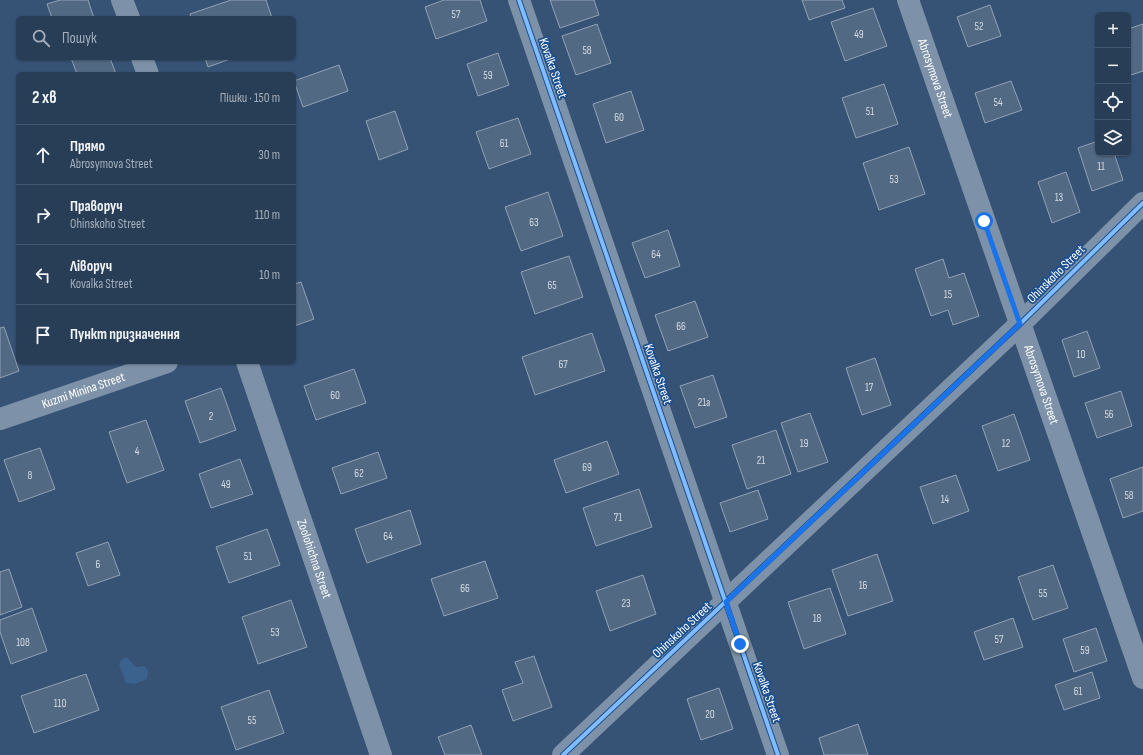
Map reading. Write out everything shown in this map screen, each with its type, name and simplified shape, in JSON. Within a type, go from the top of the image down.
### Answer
[{"type":"street","points":[[122,0],[128,16]]},
{"type":"street","name":"Kovalka Street","points":[[519,0],[778,755]]},
{"type":"street","name":"Abrosymova Street","points":[[908,0],[1143,678]]},
{"type":"street","points":[[143,60],[147,72]]},
{"type":"street","name":"Ohinskoho Street","points":[[563,755],[1020,324],[1143,203]]},
{"type":"street","name":"Kuzmi Minina Street","points":[[0,419],[161,364]]},
{"type":"street","name":"Zoolohichna Street","points":[[248,364],[381,755]]},
{"type":"water","points":[[127,657],[136,667],[144,666],[148,670],[147,679],[135,684],[126,683],[119,664],[122,659]]},
{"type":"building","points":[[60,0],[88,0],[93,16],[51,16],[47,4]]},
{"type":"building","points":[[231,0],[266,0],[271,16],[190,16],[190,14]]},
{"type":"building","points":[[444,0],[480,0],[487,21],[436,39],[425,7]]},
{"type":"building","points":[[550,0],[594,0],[599,15],[560,28]]},
{"type":"building","points":[[802,0],[842,0],[845,8],[809,20]]},
{"type":"building","points":[[990,5],[1001,36],[968,47],[957,17]]},
{"type":"building","points":[[873,8],[887,46],[845,61],[831,22]]},
{"type":"building","points":[[597,24],[611,63],[576,75],[562,36]]},
{"type":"building","points":[[1143,24],[1143,71],[1131,75],[1131,48],[1131,28]]},
{"type":"building","points":[[498,53],[509,85],[478,96],[467,64]]},
{"type":"building","points":[[72,60],[111,60],[115,72],[76,72]]},
{"type":"building","points":[[206,60],[227,60],[208,67]]},
{"type":"building","points":[[339,65],[348,91],[303,107],[296,87],[296,80]]},
{"type":"building","points":[[1011,81],[1022,110],[985,123],[975,93]]},
{"type":"building","points":[[884,84],[898,124],[856,138],[842,98]]},
{"type":"building","points":[[631,91],[644,130],[606,143],[593,104]]},
{"type":"building","points":[[395,111],[408,149],[379,160],[366,121]]},
{"type":"building","points":[[518,118],[531,154],[489,169],[476,132]]},
{"type":"building","points":[[1095,142],[1095,156],[1115,156],[1123,180],[1092,191],[1078,148]]},
{"type":"building","points":[[909,147],[925,194],[879,210],[863,163]]},
{"type":"building","points":[[1066,172],[1080,212],[1052,223],[1038,182]]},
{"type":"building","points":[[548,192],[563,236],[521,251],[505,207]]},
{"type":"building","points":[[668,230],[680,266],[645,278],[632,243]]},
{"type":"building","points":[[569,256],[583,297],[535,314],[521,272]]},
{"type":"building","points":[[943,259],[949,278],[964,273],[979,316],[953,325],[948,310],[931,316],[915,269]]},
{"type":"building","points":[[301,282],[314,319],[296,325],[296,283]]},
{"type":"building","points":[[695,301],[708,337],[668,351],[655,315]]},
{"type":"building","points":[[4,327],[19,371],[0,378],[0,328]]},
{"type":"building","points":[[1087,331],[1100,368],[1074,377],[1062,340]]},
{"type":"building","points":[[592,333],[605,371],[535,395],[522,357]]},
{"type":"building","points":[[875,358],[891,405],[862,415],[846,368]]},
{"type":"building","points":[[354,369],[366,403],[316,420],[304,386]]},
{"type":"building","points":[[713,375],[727,417],[695,428],[680,386]]},
{"type":"building","points":[[221,388],[236,430],[200,443],[185,401]]},
{"type":"building","points":[[1121,391],[1132,426],[1097,438],[1085,403]]},
{"type":"building","points":[[810,413],[828,462],[798,472],[781,423]]},
{"type":"building","points":[[1014,414],[1030,460],[998,471],[982,426]]},
{"type":"building","points":[[146,420],[164,470],[127,483],[109,432]]},
{"type":"building","points":[[776,430],[791,474],[747,489],[732,445]]},
{"type":"building","points":[[607,441],[619,474],[566,493],[554,460]]},
{"type":"building","points":[[40,448],[55,489],[19,502],[4,460]]},
{"type":"building","points":[[378,452],[387,478],[341,494],[332,468]]},
{"type":"building","points":[[240,459],[253,494],[211,508],[199,474]]},
{"type":"building","points":[[1143,467],[1143,511],[1123,518],[1110,479]]},
{"type":"building","points":[[956,475],[969,511],[933,524],[920,487]]},
{"type":"building","points":[[639,489],[652,527],[596,546],[583,508]]},
{"type":"building","points":[[758,490],[768,519],[730,532],[720,503]]},
{"type":"building","points":[[410,510],[421,544],[367,563],[355,529]]},
{"type":"building","points":[[267,529],[280,565],[229,583],[216,547]]},
{"type":"building","points":[[108,542],[120,575],[88,586],[76,553]]},
{"type":"building","points":[[877,554],[893,601],[848,616],[832,570]]},
{"type":"building","points":[[485,561],[498,598],[444,616],[431,579]]},
{"type":"building","points":[[1053,565],[1068,608],[1033,620],[1018,577]]},
{"type":"building","points":[[9,569],[22,607],[0,615],[0,572]]},
{"type":"building","points":[[643,575],[656,614],[610,631],[596,591]]},
{"type":"building","points":[[830,588],[846,634],[804,649],[788,602]]},
{"type":"building","points":[[291,600],[307,647],[258,664],[242,617]]},
{"type":"building","points":[[32,608],[47,651],[11,664],[0,632],[0,620]]},
{"type":"building","points":[[1013,618],[1023,647],[984,660],[974,632]]},
{"type":"building","points":[[1096,628],[1107,661],[1074,672],[1063,639]]},
{"type":"building","points":[[534,656],[552,707],[513,721],[502,690],[523,683],[515,662]]},
{"type":"building","points":[[1092,672],[1100,698],[1064,710],[1055,685]]},
{"type":"building","points":[[86,674],[99,710],[34,733],[21,696]]},
{"type":"building","points":[[719,688],[733,729],[701,740],[687,699]]},
{"type":"building","points":[[269,690],[284,733],[236,750],[221,707]]},
{"type":"building","points":[[858,724],[868,755],[824,755],[819,738]]},
{"type":"building","points":[[471,725],[482,755],[445,755],[438,737]]},
{"type":"cycle path","points":[[519,0],[778,755]]},
{"type":"cycle path","points":[[563,755],[1020,324],[1143,203]]},
{"type":"route","points":[[740,644],[726,602],[1020,324],[984,221]]}]
